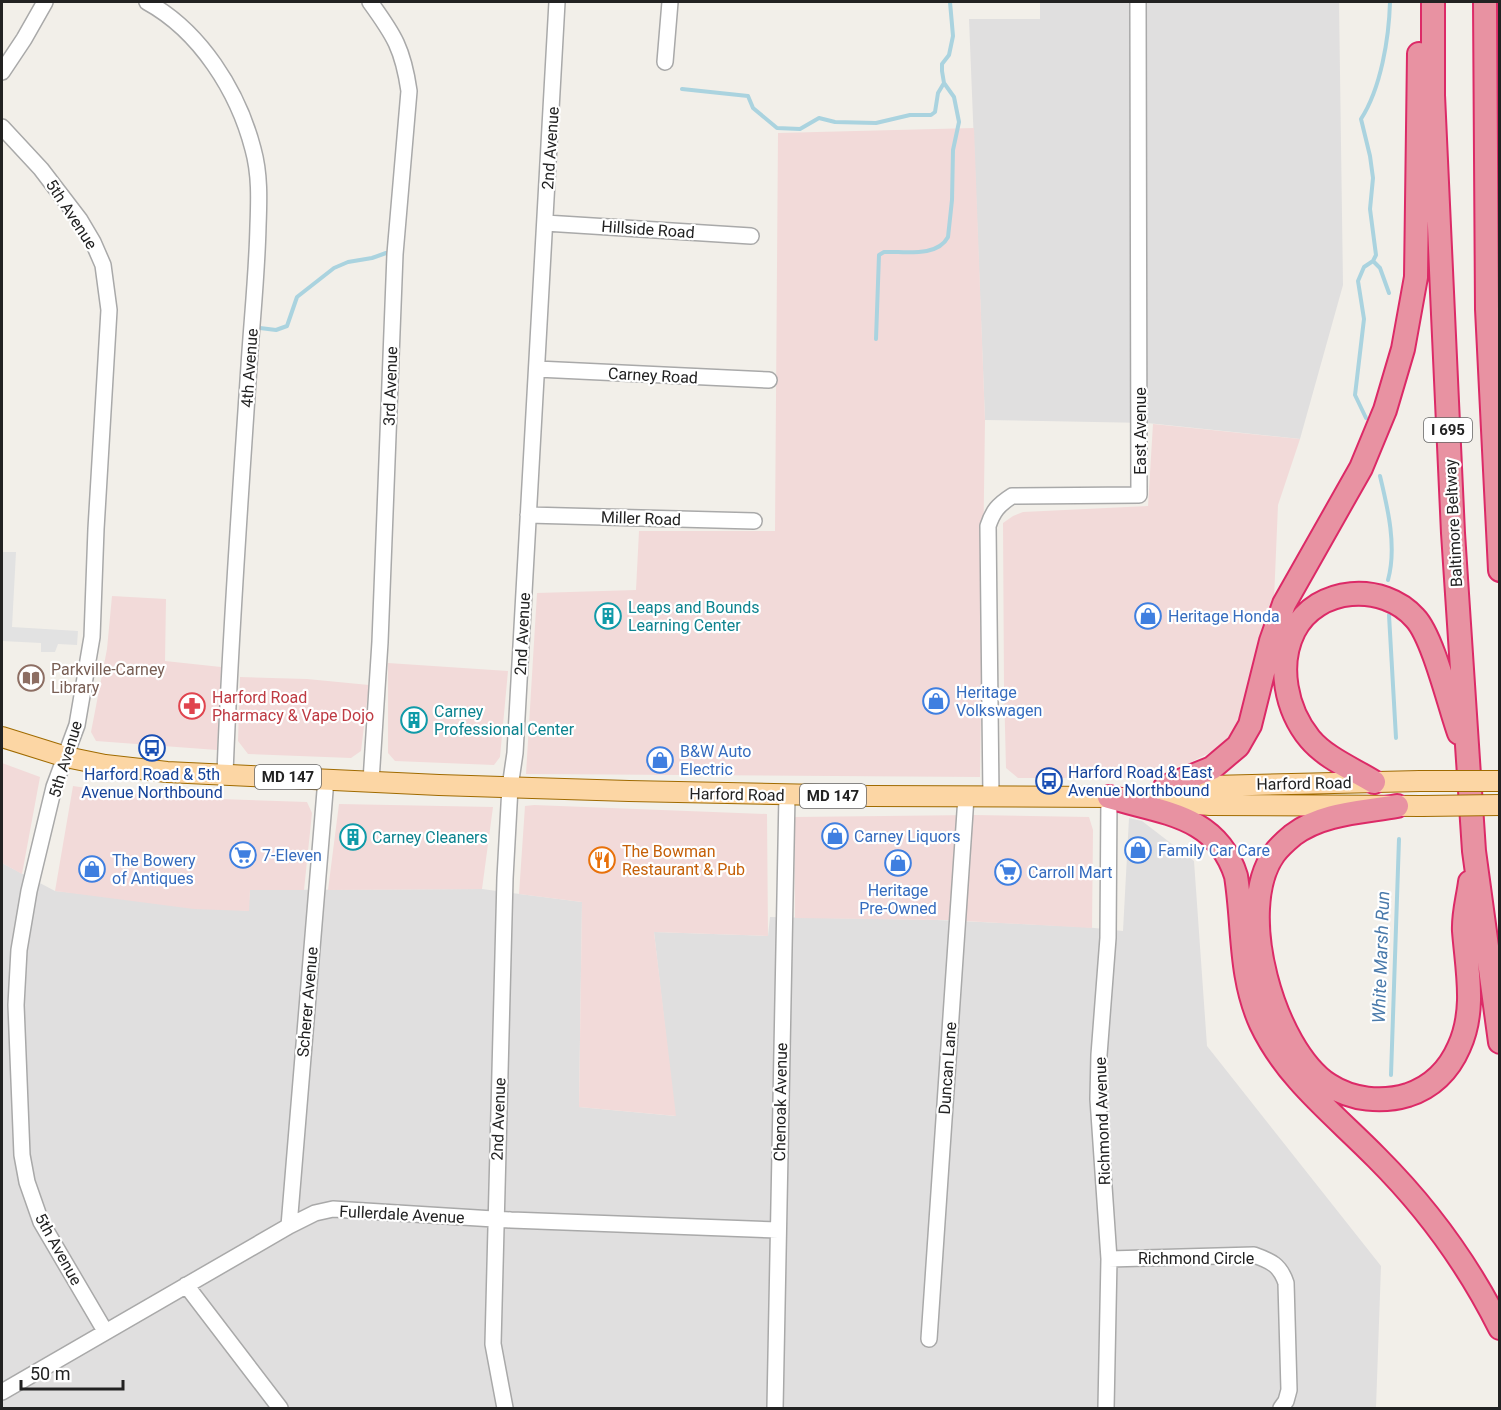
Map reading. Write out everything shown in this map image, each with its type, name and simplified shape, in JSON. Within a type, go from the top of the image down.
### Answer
[{"type":"highway","points":[[1165,787],[1212,768],[1238,746],[1250,725],[1271,641],[1284,604],[1356,477],[1385,410],[1403,349],[1416,277],[1418,244],[1417,92],[1424,2]]},
{"type":"highway","name":"Baltimore Beltway","points":[[1434,2],[1433,95],[1451,510],[1474,850],[1500,1042]]},
{"type":"highway","name":"I 695","points":[[1485,2],[1487,309],[1500,570]]},
{"type":"highway","points":[[1374,782],[1311,740],[1292,707],[1287,688],[1285,671],[1287,654],[1301,621],[1323,603],[1351,593],[1361,592],[1387,597],[1418,620],[1428,639],[1469,765]]},
{"type":"highway","points":[[1109,797],[1192,821],[1217,840],[1232,864],[1236,876],[1244,971],[1257,1013],[1271,1042],[1301,1084],[1377,1157],[1429,1215],[1465,1265],[1500,1328]]},
{"type":"highway","points":[[1397,806],[1328,818],[1308,826],[1294,835],[1274,854],[1261,886],[1258,911],[1259,941],[1270,993],[1290,1039],[1310,1067],[1329,1084],[1344,1093],[1359,1098],[1401,1097],[1436,1080],[1454,1059],[1467,1028],[1470,1008],[1464,928],[1474,850]]},
{"type":"main road","name":"MD 147","points":[[2,737],[66,757],[135,769],[510,787]]},
{"type":"main road","name":"Harford Road","points":[[1109,797],[1165,787],[1420,781],[1500,782]]},
{"type":"main road","name":"Harford Road","points":[[510,787],[787,795],[1109,797],[1210,806],[1500,805]]},
{"type":"street","points":[[2,72],[45,2]]},
{"type":"street","name":"4th Avenue","points":[[153,2],[191,36],[213,63],[244,120],[259,182],[258,245],[235,579],[225,774]]},
{"type":"street","name":"3rd Avenue","points":[[370,2],[393,34],[405,64],[409,91],[395,254],[380,642],[371,781]]},
{"type":"street","name":"2nd Avenue","points":[[505,1408],[494,1344],[505,878],[510,787],[515,753],[557,2]]},
{"type":"street","points":[[665,62],[670,2]]},
{"type":"street","name":"East Avenue","points":[[991,797],[988,526],[992,512],[1000,503],[1012,496],[1139,495],[1138,2]]},
{"type":"street","name":"5th Avenue","points":[[2,127],[42,169],[80,220],[93,242],[102,265],[109,310],[92,637],[77,724],[54,787],[29,891],[9,1032],[27,1182],[41,1222],[105,1331]]},
{"type":"street","name":"Hillside Road","points":[[545,222],[751,236]]},
{"type":"street","name":"Carney Road","points":[[537,369],[770,380]]},
{"type":"street","name":"Miller Road","points":[[528,515],[754,521]]},
{"type":"street","name":"Scherer Avenue","points":[[288,1226],[326,779]]},
{"type":"street","name":"Chenoak Avenue","points":[[775,1408],[787,795]]},
{"type":"street","name":"Duncan Lane","points":[[928,1339],[966,797]]},
{"type":"street","name":"Richmond Avenue","points":[[1106,1408],[1109,1259],[1098,1100],[1108,938],[1109,797]]},
{"type":"street","name":"Fullerdale Avenue","points":[[2,1392],[288,1226],[315,1213],[333,1209],[496,1220],[778,1230]]},
{"type":"street","name":"Richmond Circle","points":[[1109,1259],[1254,1256],[1274,1263],[1284,1276],[1286,1283],[1288,1390],[1286,1401],[1281,1408]]},
{"type":"street","points":[[186,1285],[280,1408]]},
{"type":"shaded area","points":[[1040,2],[1339,2],[1343,285],[1300,439],[1147,423],[985,420],[969,19],[1040,19]]},
{"type":"shaded area","points":[[974,128],[985,420],[980,777],[526,774],[537,593],[636,590],[639,531],[775,531],[778,133]]},
{"type":"shaded area","points":[[1153,424],[1300,439],[1278,505],[1274,599],[1252,684],[1238,724],[1224,742],[1213,751],[1189,763],[1138,778],[1018,778],[1006,768],[1003,523],[1023,512],[1148,506]]},
{"type":"shaded area","points":[[2,552],[16,552],[12,627],[78,631],[77,645],[58,644],[55,652],[41,652],[41,643],[2,641]]},
{"type":"shaded area","points":[[112,596],[166,599],[165,661],[221,667],[217,750],[96,741],[91,732],[107,649]]},
{"type":"shaded area","points":[[388,663],[508,671],[500,757],[494,765],[395,761],[388,753]]},
{"type":"shaded area","points":[[240,677],[307,679],[369,685],[361,751],[351,758],[248,754],[238,741]]},
{"type":"shaded area","points":[[2,763],[40,777],[22,874],[2,863]]},
{"type":"shaded area","points":[[73,786],[120,793],[191,798],[307,802],[312,813],[304,890],[250,890],[249,911],[194,909],[55,891]]},
{"type":"shaded area","points":[[339,804],[493,807],[482,889],[328,890]]},
{"type":"shaded area","points":[[525,806],[767,814],[768,936],[654,932],[676,1116],[579,1107],[582,902],[519,894]]},
{"type":"shaded area","points":[[974,815],[1089,817],[1093,830],[1092,928],[947,920],[795,918],[794,817]]},
{"type":"shaded area","points":[[1129,818],[1142,821],[1194,861],[1207,1046],[1381,1266],[1376,1408],[2,1408],[2,863],[55,891],[248,911],[250,890],[482,889],[582,902],[579,1107],[675,1116],[654,932],[768,936],[770,917],[937,920],[1123,931]]},
{"type":"waterway","points":[[876,339],[879,255],[884,252],[928,251],[943,244],[948,237],[952,200],[953,150],[959,122],[954,97],[944,83],[942,71],[942,64],[949,55],[953,36],[950,2]]},
{"type":"waterway","name":"White Marsh Run","points":[[1366,418],[1355,395],[1364,319],[1358,281],[1364,267],[1373,261],[1376,255],[1370,209],[1373,178],[1361,119],[1374,93],[1383,62],[1390,2]]},
{"type":"waterway","points":[[682,89],[748,96],[753,108],[777,128],[800,129],[819,118],[835,122],[876,123],[910,115],[931,115],[935,112],[938,93],[944,83]]},
{"type":"waterway","points":[[260,328],[276,330],[287,326],[297,297],[334,268],[348,262],[386,253]]},
{"type":"waterway","points":[[1373,261],[1380,268],[1389,293]]},
{"type":"waterway","name":"White Marsh Run","points":[[1380,476],[1392,541],[1388,580]]},
{"type":"waterway","name":"White Marsh Run","points":[[1389,615],[1396,738]]},
{"type":"waterway","name":"White Marsh Run","points":[[1391,1075],[1399,839]]},
{"type":"place","name":"Leaps and Bounds Learning Center","points":[[608,616]]},
{"type":"place","name":"Heritage Honda","points":[[1148,616]]},
{"type":"place","name":"Parkville-Carney Library","points":[[31,678]]},
{"type":"place","name":"Heritage Volkswagen","points":[[936,701]]},
{"type":"place","name":"Harford Road Pharmacy & Vape Dojo","points":[[192,706]]},
{"type":"place","name":"Carney Professional Center","points":[[414,720]]},
{"type":"place","name":"Harford Road & 5th Avenue Northbound","points":[[152,748]]},
{"type":"place","name":"B&W Auto Electric","points":[[660,760]]},
{"type":"place","name":"Harford Road & East Avenue Northbound","points":[[1049,781]]},
{"type":"place","name":"Carney Liquors","points":[[835,836]]},
{"type":"place","name":"Carney Cleaners","points":[[353,837]]},
{"type":"place","name":"Family Car Care","points":[[1138,850]]},
{"type":"place","name":"7-Eleven","points":[[243,855]]},
{"type":"place","name":"The Bowman Restaurant & Pub","points":[[602,860]]},
{"type":"place","name":"Heritage Pre-Owned","points":[[898,863]]},
{"type":"place","name":"The Bowery of Antiques","points":[[92,869]]},
{"type":"place","name":"Carroll Mart","points":[[1008,872]]}]
